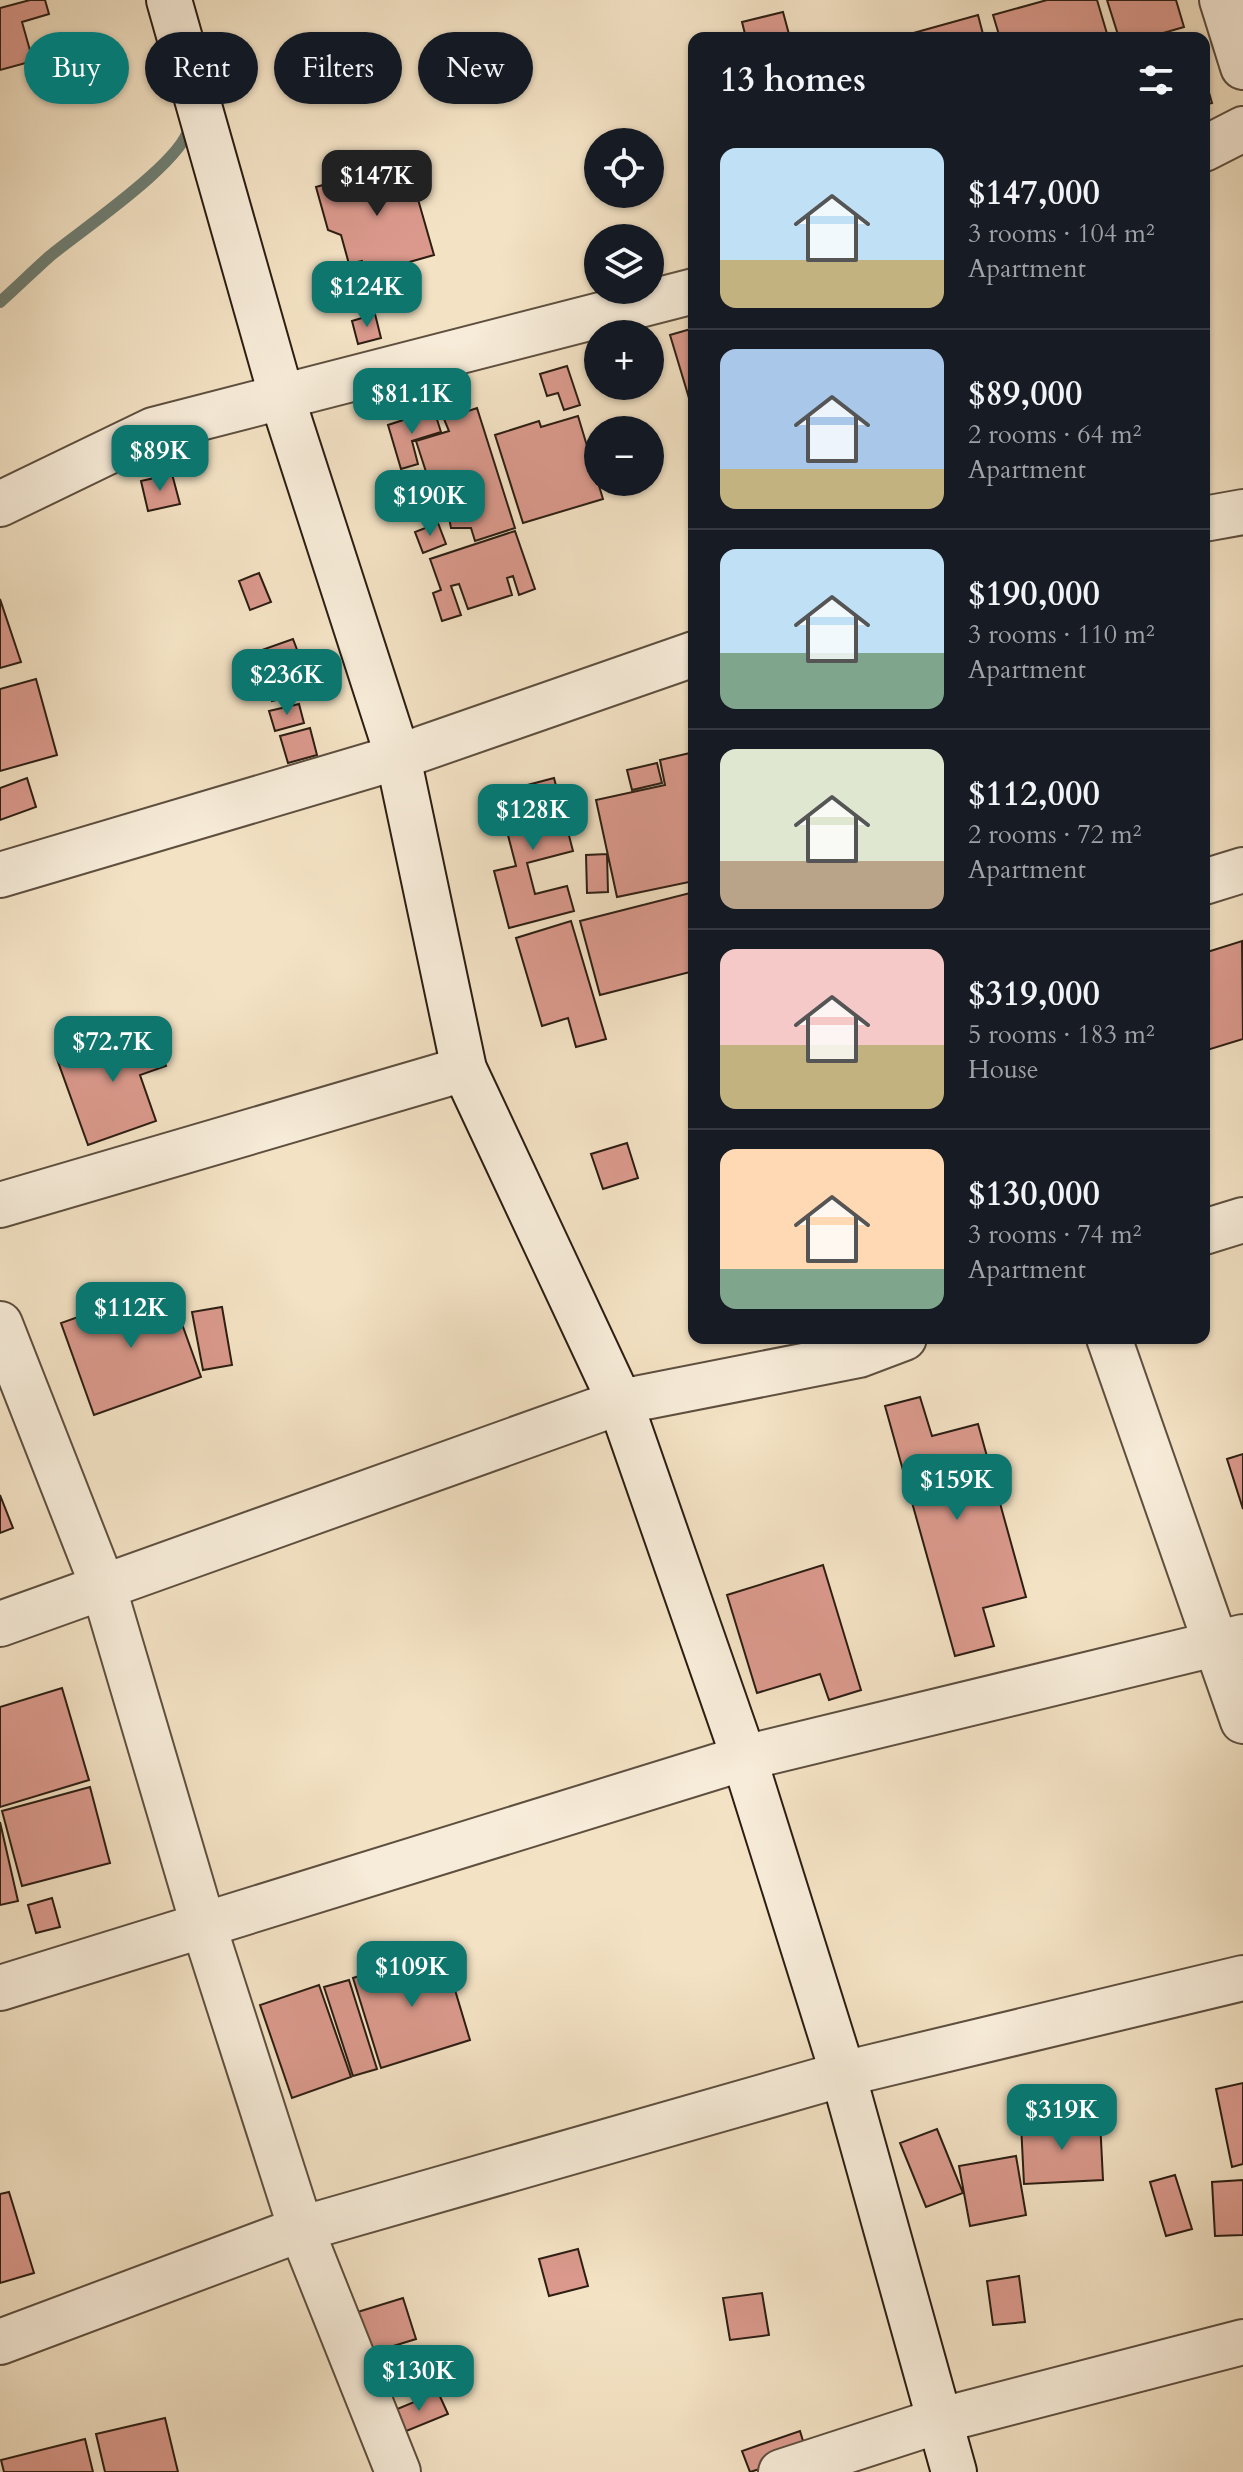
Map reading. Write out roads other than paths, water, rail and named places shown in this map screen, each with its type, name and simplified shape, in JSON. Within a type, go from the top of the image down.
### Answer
[{"type":"street","points":[[169,0],[282,398],[398,757],[464,1069],[620,1402],[744,1758],[843,2074],[954,2472]]},
{"type":"street","points":[[1222,0],[1243,67]]},
{"type":"street","points":[[1210,146],[1243,129]]},
{"type":"street","points":[[0,504],[153,430],[688,293]]},
{"type":"street","points":[[1210,518],[1243,512]]},
{"type":"street","points":[[0,875],[398,757],[688,656]]},
{"type":"street","points":[[1210,880],[1243,870]]},
{"type":"street","points":[[0,1205],[464,1069]]},
{"type":"street","points":[[1210,1230],[1243,1220]]},
{"type":"street","points":[[0,1324],[104,1589],[203,1924],[301,2229],[398,2472]]},
{"type":"street","points":[[0,1624],[620,1402],[859,1355],[888,1344]]},
{"type":"street","points":[[1111,1344],[1229,1639],[1243,1721]]},
{"type":"street","points":[[0,1988],[744,1758],[1229,1639]]},
{"type":"street","points":[[0,2342],[301,2229],[843,2074],[1243,1978]]},
{"type":"street","points":[[781,2472],[938,2421],[1243,2342]]},
{"type":"waterway","points":[[0,302],[50,256],[151,176],[183,141],[189,127]]}]
